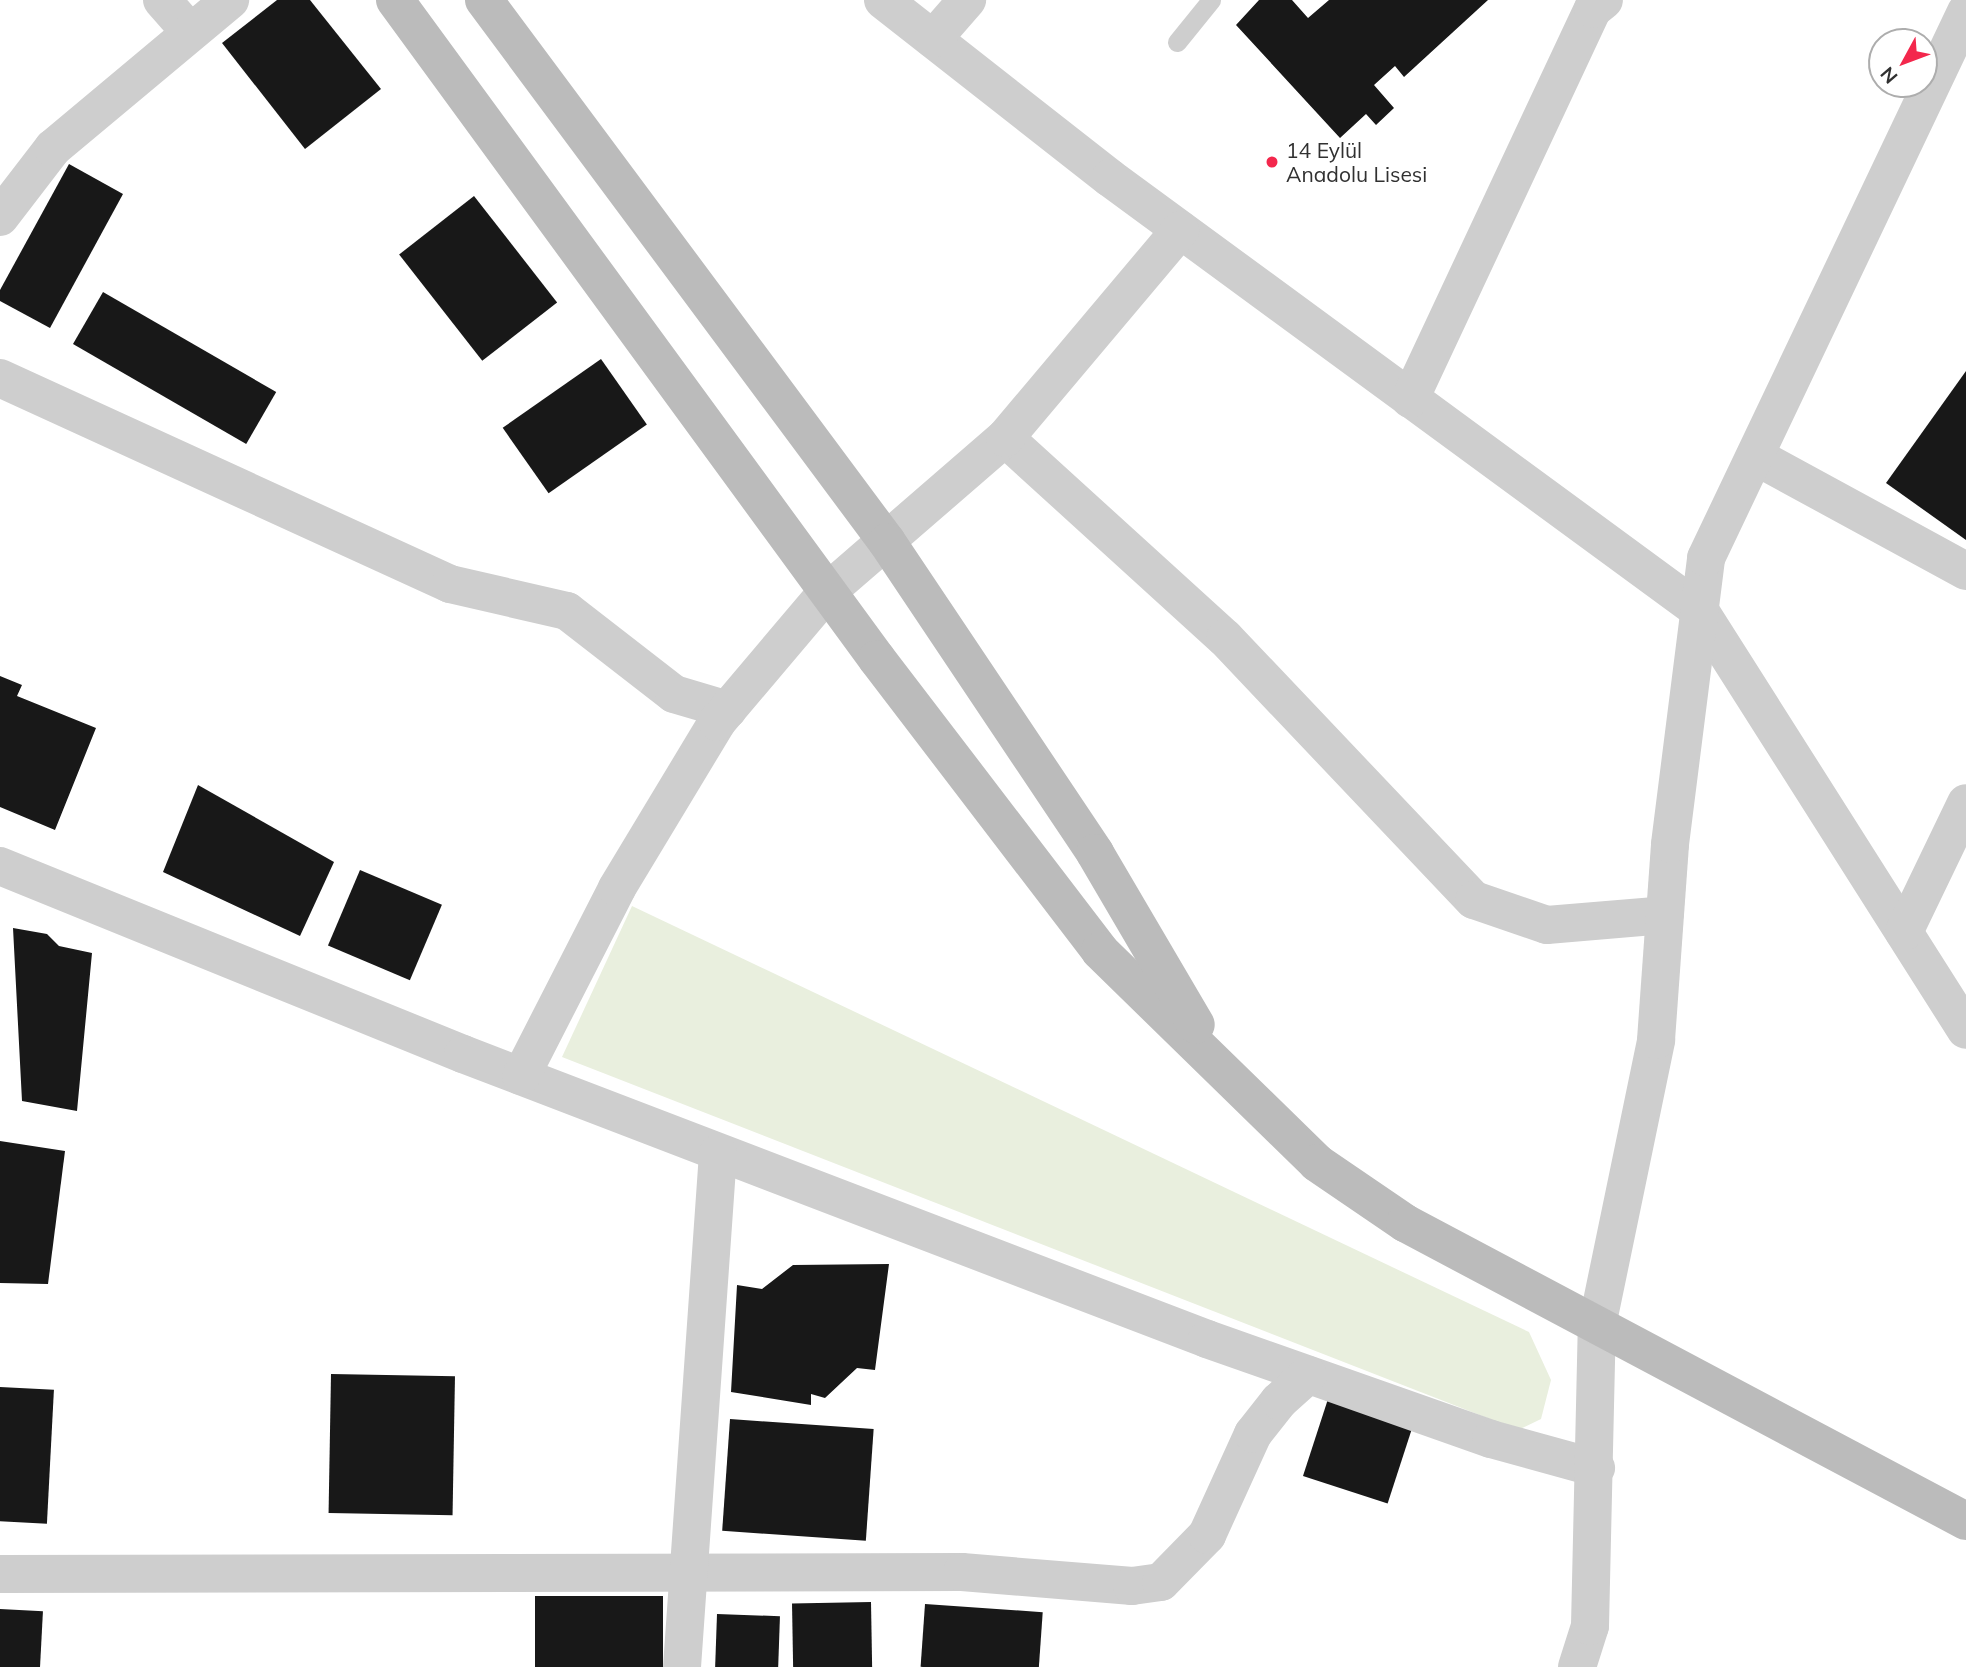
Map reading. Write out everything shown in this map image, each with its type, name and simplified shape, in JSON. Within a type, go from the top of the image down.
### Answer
[{"type":"street","points":[[162,0],[190,32]]},
{"type":"street","points":[[0,217],[53,148],[230,0]]},
{"type":"street","points":[[395,0],[827,592],[1100,951],[1317,1163],[1405,1223],[1966,1521]]},
{"type":"street","points":[[484,0],[887,542],[1095,853],[1220,1066]]},
{"type":"street","points":[[883,0],[1180,230],[1700,611],[1966,1030]]},
{"type":"street","points":[[933,39],[967,0]]},
{"type":"street","points":[[1410,398],[1593,9],[1604,0]]},
{"type":"street","points":[[1577,1667],[1591,1626],[1597,1326],[1656,1040],[1665,915],[1706,558],[1966,12]]},
{"type":"street","points":[[521,1076],[617,888],[728,710],[827,592],[1005,438],[1180,230]]},
{"type":"street","points":[[0,378],[450,584],[567,611],[674,694],[728,710]]},
{"type":"street","points":[[1005,438],[1224,638],[1474,900],[1547,925],[1665,915]]},
{"type":"street","points":[[1755,456],[1966,571]]},
{"type":"street","points":[[1904,932],[1966,803]]},
{"type":"street","points":[[0,866],[718,1153],[1308,1375],[1490,1439],[1596,1468]]},
{"type":"street","points":[[682,1667],[718,1153]]},
{"type":"street","points":[[0,1574],[962,1572],[1132,1586],[1161,1582],[1208,1535],[1253,1434],[1279,1401],[1308,1375]]},
{"type":"lane","points":[[1177,42],[1211,0]]},
{"type":"green space","points":[[632,906],[1529,1332],[1551,1380],[1541,1419],[1518,1430],[562,1057]]},
{"type":"building","points":[[277,0],[310,0],[381,89],[305,149],[222,43]]},
{"type":"building","points":[[1259,0],[1292,0],[1308,18],[1329,0],[1488,0],[1404,77],[1395,66],[1374,85],[1394,108],[1376,125],[1366,114],[1340,138],[1236,25]]},
{"type":"building","points":[[69,164],[123,194],[50,328],[0,301],[0,290]]},
{"type":"building","points":[[474,196],[557,302],[482,361],[399,254]]},
{"type":"building","points":[[103,292],[276,392],[246,444],[73,344]]},
{"type":"building","points":[[601,359],[647,425],[549,493],[503,428]]},
{"type":"building","points":[[1966,371],[1966,540],[1886,483]]},
{"type":"building","points":[[0,676],[22,685],[17,696],[96,728],[55,830],[0,807]]},
{"type":"building","points":[[198,785],[334,862],[300,936],[163,872]]},
{"type":"building","points":[[360,870],[442,905],[410,980],[328,945]]},
{"type":"building","points":[[13,928],[47,934],[59,946],[92,953],[77,1111],[22,1101]]},
{"type":"building","points":[[0,1141],[65,1151],[48,1284],[0,1283]]},
{"type":"building","points":[[889,1264],[875,1370],[857,1368],[825,1398],[811,1394],[811,1405],[731,1392],[737,1285],[762,1289],[793,1265]]},
{"type":"building","points":[[331,1374],[455,1376],[453,1515],[329,1513]]},
{"type":"building","points":[[0,1387],[54,1390],[47,1524],[0,1521]]},
{"type":"building","points":[[1328,1399],[1413,1427],[1388,1504],[1303,1476]]},
{"type":"building","points":[[730,1419],[874,1429],[866,1541],[722,1531]]},
{"type":"building","points":[[535,1596],[663,1596],[663,1667],[535,1667]]},
{"type":"building","points":[[871,1602],[872,1667],[793,1667],[792,1603]]},
{"type":"building","points":[[925,1604],[1043,1612],[1039,1667],[921,1667]]},
{"type":"building","points":[[0,1609],[43,1611],[40,1667],[0,1667]]},
{"type":"building","points":[[717,1614],[780,1616],[778,1667],[715,1667]]},
{"type":"place","name":"14 Eylül Anadolu Lisesi","points":[[1272,162]]}]
